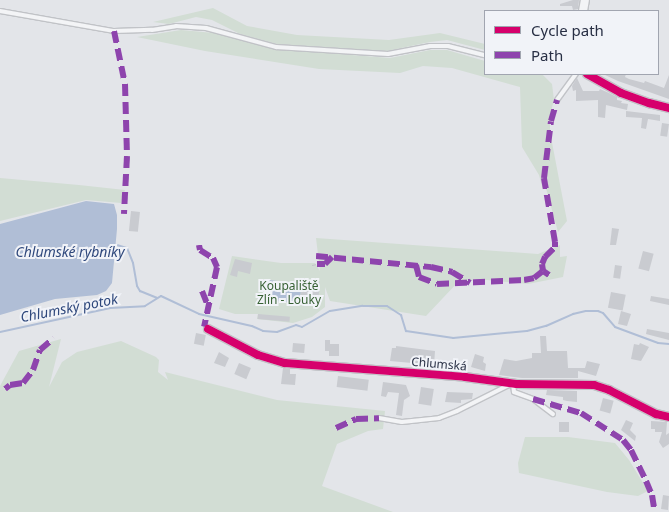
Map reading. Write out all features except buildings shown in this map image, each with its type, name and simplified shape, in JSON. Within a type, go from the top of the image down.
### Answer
[{"type":"street","points":[[589,75],[621,93],[669,108]]},
{"type":"street","name":"Chlumská","points":[[208,329],[258,355],[285,363],[512,383],[594,385],[609,390],[643,409],[669,417]]},
{"type":"lane","points":[[0,10],[114,31],[152,30],[176,26],[206,28],[276,47],[388,54],[430,46],[448,46],[484,55]]},
{"type":"lane","points":[[557,100],[575,75]]},
{"type":"lane","points":[[379,418],[402,422],[439,418],[458,411],[512,383],[514,392],[533,399],[553,414]]},
{"type":"path","points":[[312,265],[317,264]]},
{"type":"green space","points":[[213,8],[247,26],[297,35],[389,40],[440,33],[484,44],[484,50],[447,40],[387,51],[277,44],[240,34],[212,20],[196,17],[169,24],[153,22]]},
{"type":"green space","points":[[181,30],[214,33],[276,49],[390,58],[430,50],[447,50],[484,61],[484,75],[543,75],[552,84],[554,100],[550,115],[550,132],[567,221],[558,232],[544,181],[543,190],[539,175],[522,147],[520,87],[452,68],[423,66],[400,73],[319,69],[205,51],[137,37]]},
{"type":"green space","points":[[0,178],[125,190],[121,203],[86,200],[0,221]]},
{"type":"green space","name":"Koupaliště Zlín - Louky","points":[[316,238],[538,254],[560,245],[560,257],[567,256],[563,277],[528,284],[487,280],[459,281],[426,316],[330,301],[325,287],[325,307],[312,317],[293,323],[257,319],[258,314],[235,314],[219,309],[232,256],[281,263],[315,263],[320,271]]},
{"type":"green space","points":[[61,339],[49,387],[62,362],[77,352],[121,341],[156,357],[159,360],[158,372],[168,380],[165,372],[277,400],[385,411],[383,429],[368,431],[337,444],[322,486],[393,512],[0,512],[0,386],[19,351]]},
{"type":"green space","points":[[525,437],[568,437],[615,443],[629,460],[648,491],[638,496],[607,492],[519,473],[518,463]]},
{"type":"water","name":"Chlumské rybníky","points":[[86,201],[114,204],[117,215],[112,283],[106,291],[97,295],[55,299],[0,315],[0,224]]},
{"type":"water","points":[[269,280],[302,284],[299,304],[267,300]]},
{"type":"waterway","points":[[117,245],[127,248],[140,291],[157,298]]},
{"type":"waterway","name":"Chlumský potok","points":[[0,332],[110,308],[145,306],[161,296],[199,314],[252,326],[263,331],[277,332],[296,325],[302,327],[330,311],[363,306],[387,306],[401,315],[406,331],[453,338],[527,331],[546,326],[573,314],[598,311],[603,313],[615,327],[658,343],[669,344]]},
{"type":"marked path","points":[[114,31],[125,84],[127,156],[124,214]]},
{"type":"marked path","points":[[549,275],[543,271],[542,264],[545,257],[555,247],[555,242],[544,178],[551,121],[557,100]]},
{"type":"marked path","points":[[199,245],[200,250],[213,258],[217,267],[204,327]]},
{"type":"marked path","points":[[316,256],[431,267],[452,272],[470,283]]},
{"type":"marked path","points":[[317,264],[325,264],[332,257]]},
{"type":"marked path","points":[[416,265],[419,277],[437,284],[524,280],[534,278],[543,271]]},
{"type":"marked path","points":[[202,291],[208,306]]},
{"type":"marked path","points":[[5,389],[10,385],[23,383],[33,370],[40,350],[54,338]]},
{"type":"marked path","points":[[533,399],[581,413],[623,440],[631,450],[646,481],[652,495],[654,508]]},
{"type":"marked path","points":[[336,428],[356,419],[379,418]]},
{"type":"cycle path","points":[[589,75],[621,93],[669,108]]},
{"type":"cycle path","points":[[208,329],[258,355],[285,363],[465,377],[517,384],[594,385],[609,390],[656,414],[669,417]]}]
